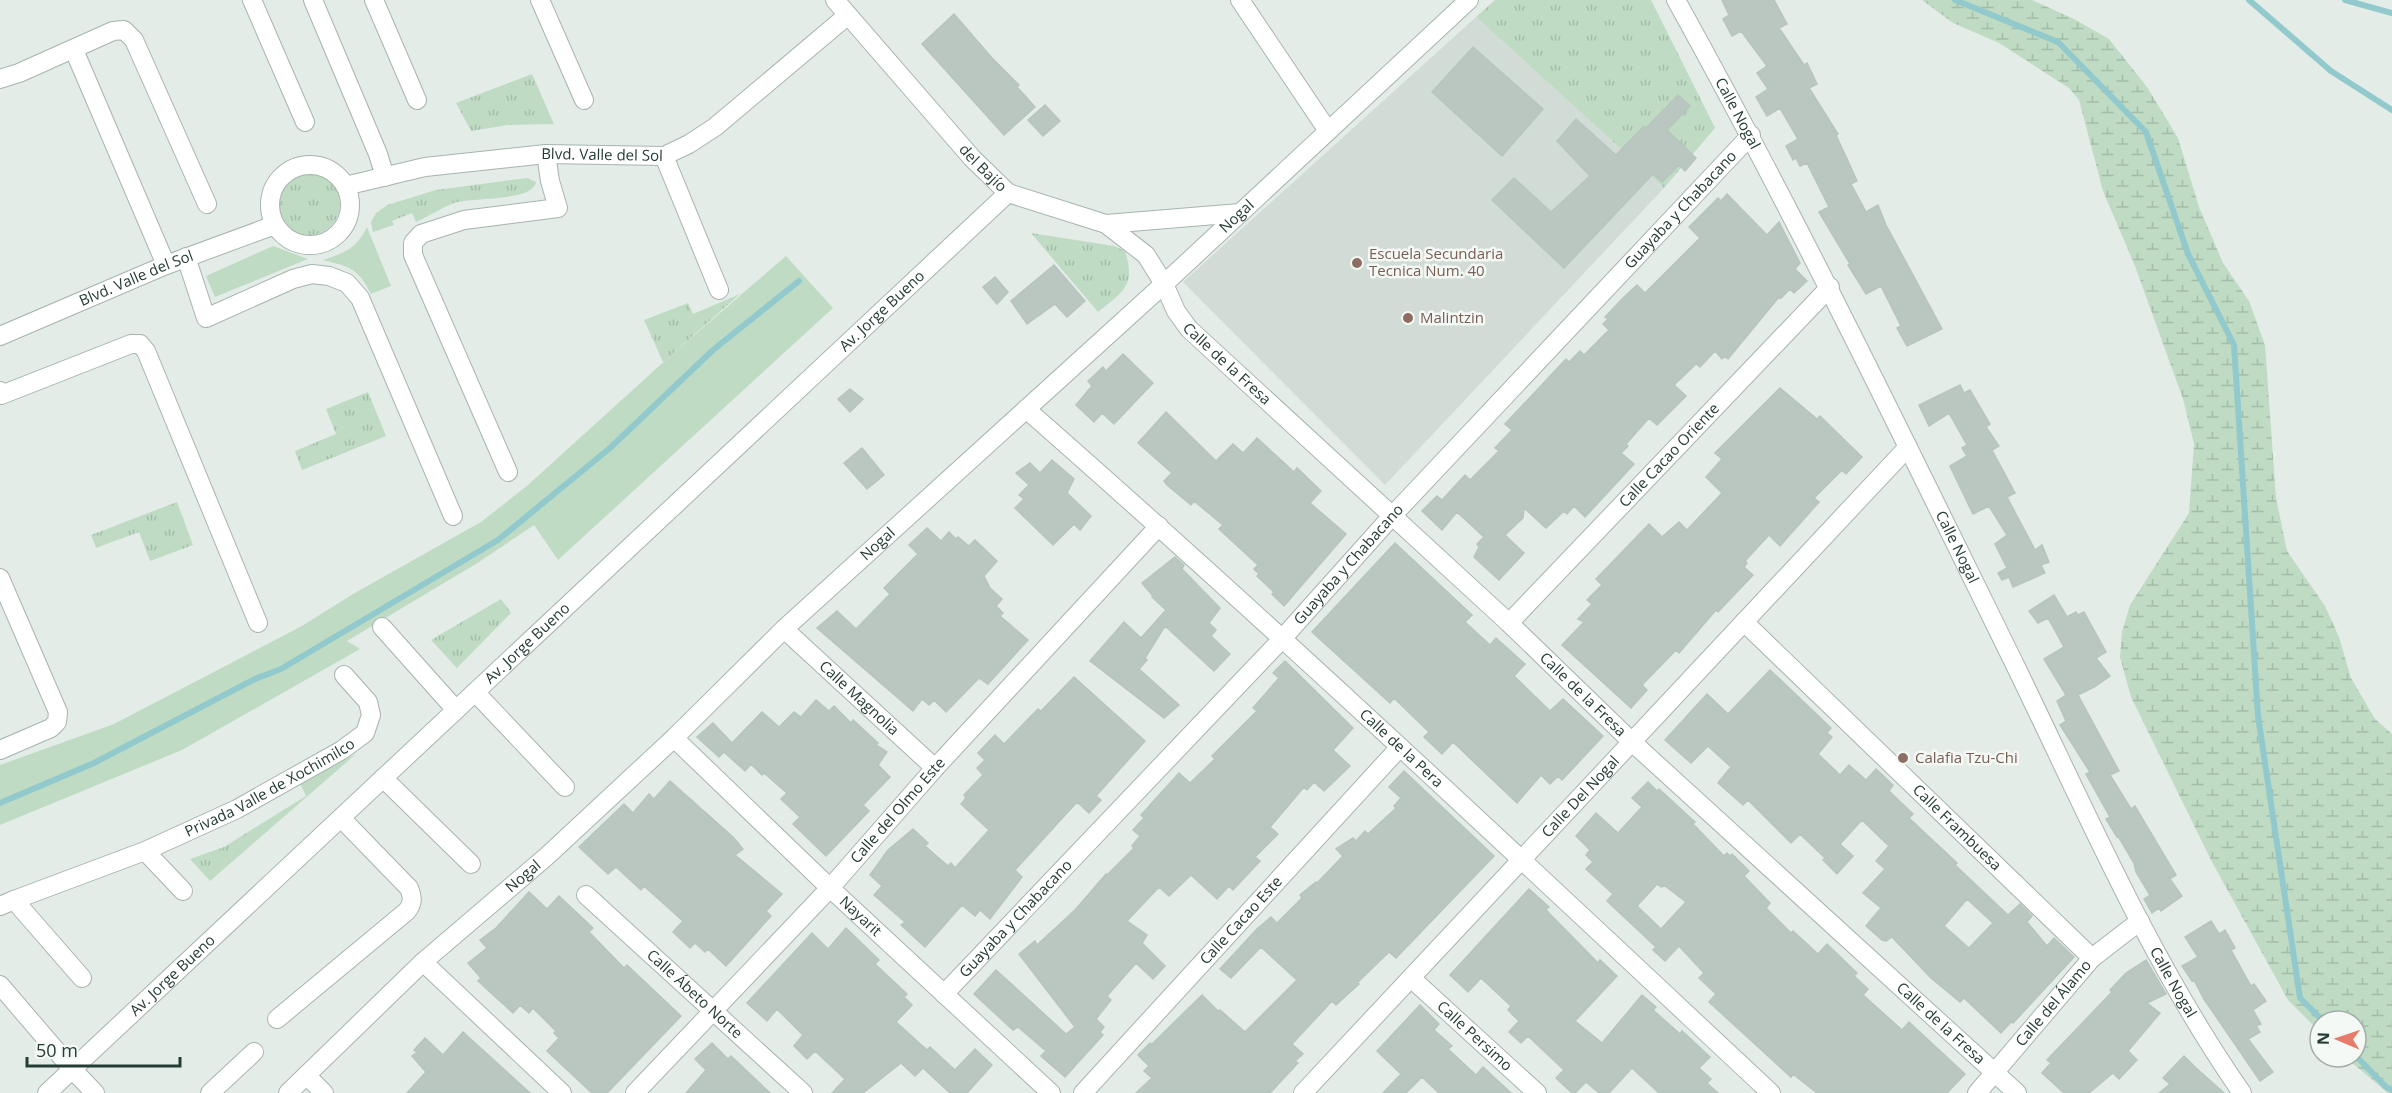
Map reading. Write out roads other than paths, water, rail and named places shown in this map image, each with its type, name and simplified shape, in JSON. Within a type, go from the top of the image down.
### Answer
[{"type":"street","points":[[252,0],[305,122]]},
{"type":"street","points":[[313,0],[378,154],[385,177]]},
{"type":"street","points":[[374,0],[417,100]]},
{"type":"street","points":[[540,0],[584,100]]},
{"type":"street","name":"del Bajío","points":[[835,0],[972,158],[1008,193],[1106,224],[1146,255],[1164,284]]},
{"type":"street","points":[[1240,0],[1328,131]]},
{"type":"street","name":"Nogal","points":[[288,1093],[423,962],[547,856],[674,738],[784,629],[1164,284],[1469,0]]},
{"type":"street","name":"Calle Nogal","points":[[1676,0],[1751,135],[1830,287],[2140,921],[2206,1042],[2242,1093]]},
{"type":"street","name":"Blvd. Valle del Sol","points":[[345,186],[426,167],[546,154],[664,156],[690,144],[714,127],[848,15]]},
{"type":"street","points":[[0,79],[75,50],[113,31],[124,30],[134,40],[207,204]]},
{"type":"street","points":[[75,50],[166,265]]},
{"type":"street","name":"Guayaba y Chabacano","points":[[944,994],[1281,640],[1392,516],[1751,135]]},
{"type":"street","points":[[508,472],[413,255],[413,243],[421,234],[464,220],[558,208],[550,181],[546,154]]},
{"type":"street","points":[[664,156],[719,290]]},
{"type":"street","points":[[307,165],[329,170],[345,186],[350,208],[347,219],[334,237],[313,245],[302,244],[291,241],[275,225],[270,203],[273,192],[278,182],[296,168],[307,165]]},
{"type":"street","name":"Av. Jorge Bueno","points":[[47,1093],[1008,193]]},
{"type":"street","points":[[1106,224],[1240,213]]},
{"type":"street","name":"Blvd. Valle del Sol","points":[[0,336],[166,265],[275,225]]},
{"type":"street","points":[[186,257],[206,318],[293,279],[312,274],[329,276],[347,283],[360,298],[453,516]]},
{"type":"street","name":"Calle de la Fresa","points":[[1164,284],[1176,310],[1189,329],[1509,623],[1632,742],[2016,1093]]},
{"type":"street","name":"Calle Cacao Oriente","points":[[1509,623],[1830,287]]},
{"type":"street","points":[[0,391],[1,394],[131,344],[140,344],[146,351],[258,623]]},
{"type":"street","name":"Calle de la Pera","points":[[1026,409],[1159,526],[1400,747],[1771,1093]]},
{"type":"street","name":"Calle Del Nogal","points":[[1304,1093],[1908,447]]},
{"type":"street","name":"Calle del Olmo Este","points":[[635,1093],[830,888],[935,768],[1159,526]]},
{"type":"street","points":[[0,578],[58,712],[57,722],[51,728],[0,750]]},
{"type":"street","name":"Calle Frambuesa","points":[[1744,622],[2092,958]]},
{"type":"street","points":[[382,627],[456,710]]},
{"type":"street","name":"Calle Magnolia","points":[[784,629],[935,768]]},
{"type":"street","name":"Privada Valle de Xochimilco","points":[[82,978],[7,903],[145,851],[237,809],[342,750],[365,733],[371,715],[368,702],[344,675]]},
{"type":"street","points":[[475,692],[565,787]]},
{"type":"street","name":"Nayarit","points":[[674,738],[830,888],[1051,1093]]},
{"type":"street","name":"Calle Cacao Este","points":[[1083,1093],[1400,747]]},
{"type":"street","points":[[383,778],[471,864]]},
{"type":"street","points":[[277,1018],[407,911],[412,904],[413,896],[410,888],[341,818]]},
{"type":"street","points":[[145,851],[183,891]]},
{"type":"street","name":"Calle Ábeto Norte","points":[[586,895],[803,1093]]},
{"type":"street","name":"Calle del Álamo","points":[[1977,1093],[2092,958],[2140,921]]},
{"type":"street","points":[[423,962],[562,1093]]},
{"type":"street","name":"Calle Persimo","points":[[1411,978],[1537,1093]]},
{"type":"street","points":[[0,985],[72,1070],[95,1093]]},
{"type":"street","points":[[210,1093],[254,1052]]},
{"type":"street","points":[[307,1076],[324,1093]]},
{"type":"waterway","points":[[1955,0],[2058,42],[2146,132],[2188,254],[2234,345],[2258,716],[2300,998],[2311,1009]]},
{"type":"waterway","points":[[2249,0],[2331,71],[2392,110]]},
{"type":"waterway","points":[[2345,0],[2392,13]]},
{"type":"waterway","points":[[0,803],[94,763],[255,679],[281,669],[498,540],[610,448],[713,350],[799,281]]},
{"type":"waterway","points":[[2368,1068],[2392,1090]]},
{"type":"place","name":"Escuela Secundaria Tecnica Num. 40","points":[[1357,263]]},
{"type":"place","name":"Malintzin","points":[[1408,318]]},
{"type":"place","name":"Calafia Tzu-Chi","points":[[1903,758]]}]
